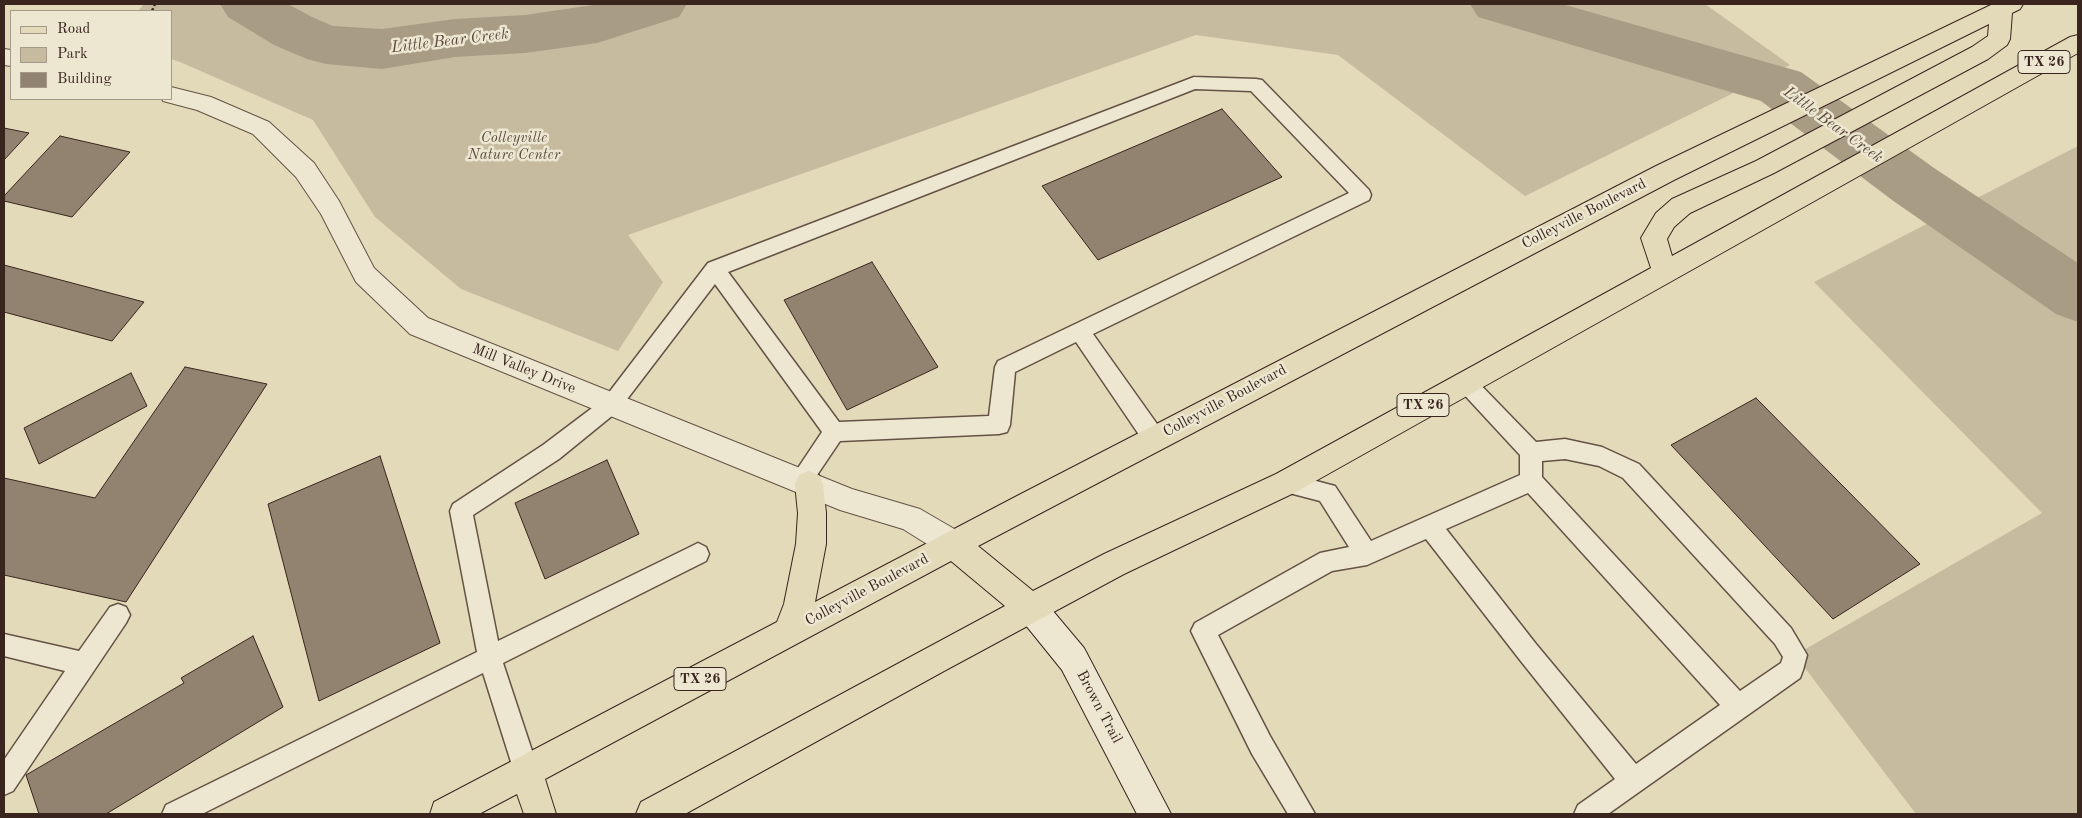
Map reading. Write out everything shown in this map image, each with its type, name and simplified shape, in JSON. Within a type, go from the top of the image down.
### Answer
[{"type":"main road","name":"Colleyville Boulevard","points":[[446,814],[1154,438],[1665,174],[2006,6]]},
{"type":"main road","points":[[1666,273],[1654,238],[1665,220],[1681,206],[1766,167],[1896,96],[1980,53],[1999,40],[2006,6]]},
{"type":"main road","name":"TX 26","points":[[653,814],[1114,564],[1286,483],[2078,43]]},
{"type":"main road","points":[[788,632],[799,604],[810,552],[812,513],[805,482]]},
{"type":"main road","points":[[953,544],[1031,608]]},
{"type":"main road","points":[[526,772],[540,814]]},
{"type":"street","name":"Mill Valley Drive","points":[[172,96],[203,103],[261,128],[305,170],[330,208],[365,275],[419,326],[850,501],[910,518],[953,544]]},
{"type":"street","name":"Brown Trail","points":[[1031,608],[1073,659],[1154,814]]},
{"type":"lane","points":[[526,772],[490,659],[461,511],[551,452],[611,405],[715,269],[1194,83],[1256,84],[1362,195],[1005,367],[999,425],[834,432]]},
{"type":"lane","points":[[715,269],[834,432]]},
{"type":"lane","points":[[1080,331],[1154,438]]},
{"type":"lane","points":[[1465,382],[1531,452],[1531,481],[1738,707]]},
{"type":"lane","points":[[805,482],[834,432]]},
{"type":"lane","points":[[1531,452],[1565,449],[1602,457],[1631,471],[1783,636],[1795,655],[1791,670],[1587,814]]},
{"type":"lane","points":[[1302,814],[1261,745],[1203,631],[1328,561],[1368,554],[1531,481]]},
{"type":"lane","points":[[1286,483],[1327,493],[1368,554]]},
{"type":"lane","points":[[1430,526],[1633,782]]},
{"type":"lane","points":[[175,814],[698,554]]},
{"type":"lane","points":[[4,782],[118,615]]},
{"type":"lane","points":[[4,645],[85,664]]},
{"type":"green space","name":"Colleyville Nature Center","points":[[144,4],[1705,4],[1790,65],[1525,196],[1338,55],[1196,35],[628,235],[663,282],[618,351],[461,289],[375,217],[313,120],[172,59],[172,10],[139,10]]},
{"type":"green space","points":[[2078,146],[2078,814],[1916,814],[1795,655],[2042,513],[1814,282]]},
{"type":"building","points":[[1222,109],[1282,177],[1098,260],[1042,186]]},
{"type":"building","points":[[4,128],[29,133],[4,160]]},
{"type":"building","points":[[60,136],[130,152],[72,217],[4,201],[4,196]]},
{"type":"building","points":[[872,262],[938,367],[847,410],[784,300]]},
{"type":"building","points":[[4,265],[144,302],[112,341],[4,312]]},
{"type":"building","points":[[185,367],[267,384],[126,602],[4,575],[4,478],[95,498]]},
{"type":"building","points":[[131,373],[147,406],[39,464],[24,428]]},
{"type":"building","points":[[1756,398],[1920,564],[1833,619],[1671,445]]},
{"type":"building","points":[[380,456],[440,643],[319,701],[268,504]]},
{"type":"building","points":[[607,460],[639,534],[545,579],[515,503]]},
{"type":"building","points":[[253,636],[283,707],[106,814],[39,814],[26,775],[184,683],[181,678]]},
{"type":"waterway","name":"Little Bear Creek","points":[[247,4],[293,31],[326,45],[382,49],[455,38],[525,34],[597,24],[660,4]]},
{"type":"waterway","name":"Little Bear Creek","points":[[1497,4],[1781,86],[1913,184],[2078,296]]}]
